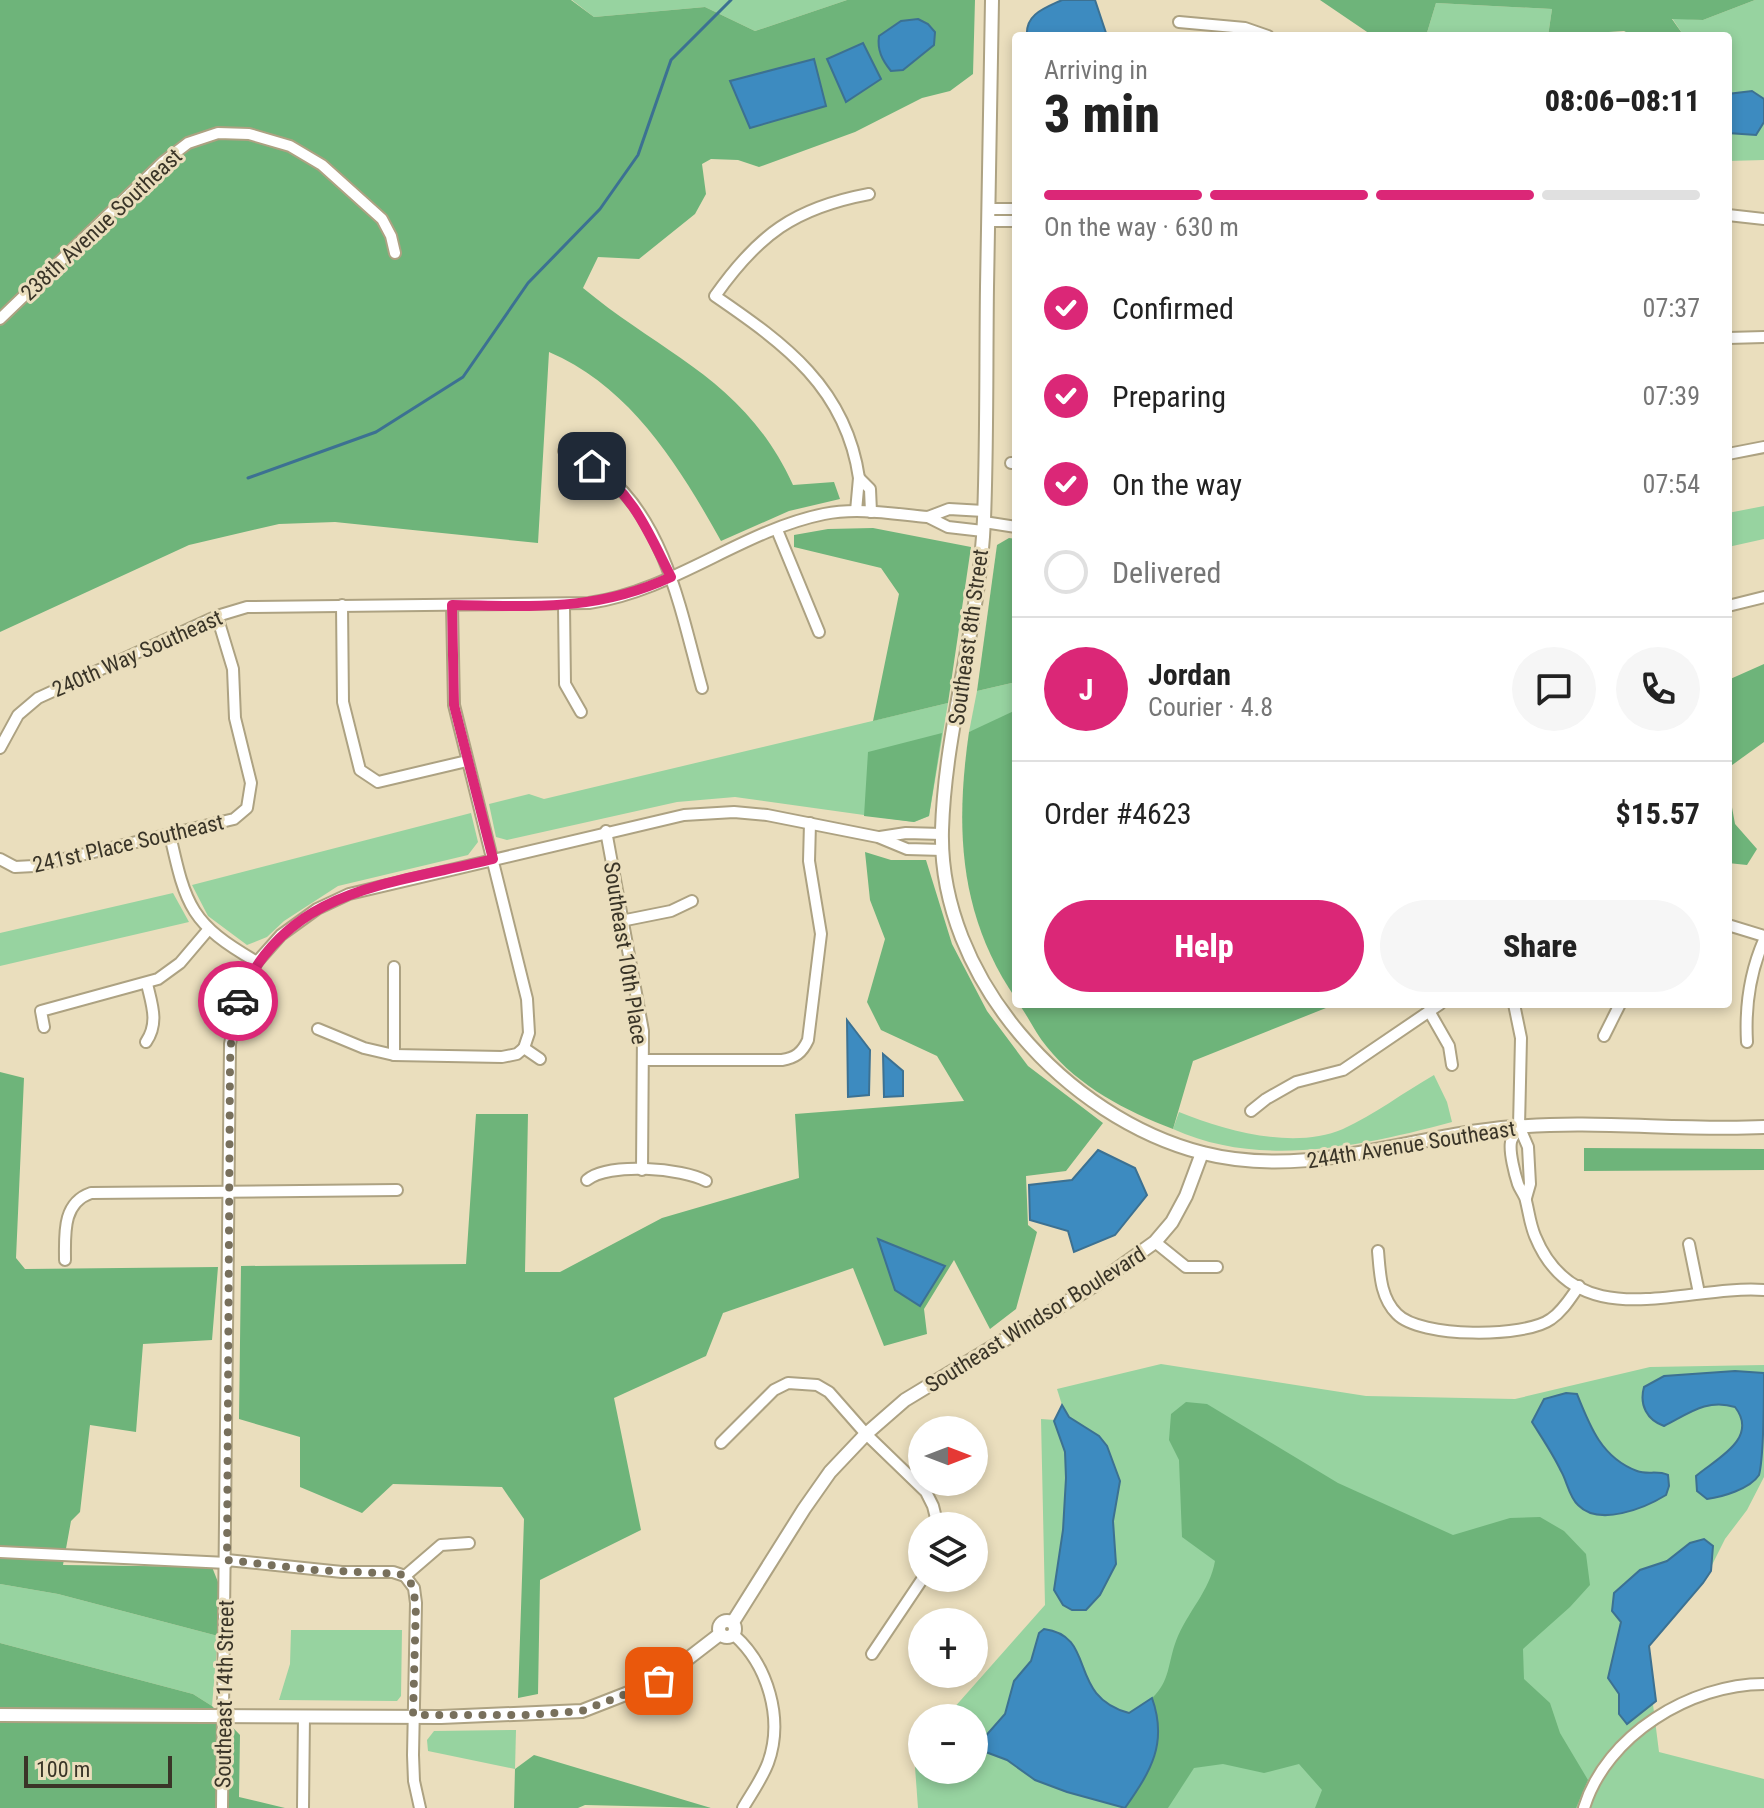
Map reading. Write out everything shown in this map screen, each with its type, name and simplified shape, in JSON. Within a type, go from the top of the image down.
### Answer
[{"type":"street","name":"Southeast 8th Street","points":[[992,0],[984,521],[971,630],[944,794],[942,834],[948,888],[959,927],[988,988],[1013,1028],[1042,1060],[1111,1114],[1147,1133],[1202,1153]]},
{"type":"street","points":[[1179,22],[1245,28],[1256,32]]},
{"type":"street","name":"238th Avenue Southeast","points":[[0,319],[162,163],[188,143],[205,135],[249,134],[306,153],[382,219],[395,253]]},
{"type":"street","points":[[856,511],[859,478],[850,441],[842,420],[814,376],[779,341],[715,296],[734,269],[773,230],[821,205],[869,194]]},
{"type":"street","points":[[988,215],[1012,210]]},
{"type":"street","points":[[988,215],[1012,220]]},
{"type":"street","points":[[1732,215],[1764,219]]},
{"type":"street","points":[[1732,338],[1764,337]]},
{"type":"street","points":[[1732,453],[1764,447]]},
{"type":"street","points":[[564,451],[605,474],[643,518],[671,577],[702,688]]},
{"type":"street","points":[[859,478],[870,489],[871,512]]},
{"type":"street","name":"240th Way Southeast","points":[[928,517],[949,509],[1012,526]]},
{"type":"street","name":"240th Way Southeast","points":[[0,748],[11,725],[28,705],[48,692],[217,616],[261,605],[564,606],[622,597],[777,530],[820,515],[856,511],[928,517],[948,527],[984,521]]},
{"type":"street","points":[[777,530],[819,632]]},
{"type":"street","points":[[1732,605],[1764,597]]},
{"type":"street","points":[[342,605],[343,702],[358,765],[371,779],[388,781],[467,761]]},
{"type":"street","points":[[318,1029],[364,1048],[394,1055],[502,1057],[517,1054],[524,1048],[529,1033],[527,999],[467,761],[452,682],[452,605]]},
{"type":"street","points":[[564,606],[565,684],[581,712]]},
{"type":"street","name":"241st Place Southeast","points":[[0,859],[24,868],[170,835],[241,815],[250,801],[251,783],[235,718],[233,669],[217,616]]},
{"type":"street","name":"Southeast 14th Street","points":[[222,1808],[231,1035],[238,1002],[257,962],[296,922],[334,900],[606,831],[705,813],[767,815],[878,837]]},
{"type":"street","points":[[643,1060],[782,1060],[798,1055],[808,1040],[821,934],[809,861],[810,823]]},
{"type":"street","name":"Southeast 10th Place","points":[[606,831],[639,1005],[643,1060],[642,1170]]},
{"type":"street","points":[[878,837],[906,833],[942,834]]},
{"type":"street","points":[[170,835],[186,898],[208,930],[257,962]]},
{"type":"street","points":[[878,837],[907,849],[943,850]]},
{"type":"street","points":[[621,921],[671,911],[692,901]]},
{"type":"street","points":[[1732,926],[1764,938],[1751,979],[1747,1042]]},
{"type":"street","points":[[44,1027],[41,1011],[147,984],[171,971],[208,930]]},
{"type":"street","points":[[394,967],[394,1055]]},
{"type":"street","points":[[146,1042],[153,1032],[154,1017],[147,984]]},
{"type":"street","points":[[1251,1111],[1296,1082],[1343,1070],[1434,1008]]},
{"type":"street","points":[[1515,1008],[1521,1038],[1519,1126],[1528,1147],[1530,1184],[1526,1198],[1530,1220],[1541,1247],[1561,1274],[1607,1298],[1631,1301],[1764,1290]]},
{"type":"street","points":[[1604,1036],[1618,1008]]},
{"type":"street","points":[[1429,1011],[1449,1046],[1452,1065]]},
{"type":"street","points":[[524,1048],[540,1059]]},
{"type":"street","name":"244th Avenue Southeast","points":[[1202,1153],[1269,1162],[1316,1161],[1519,1126],[1764,1127]]},
{"type":"street","name":"Southeast Windsor Boulevard","points":[[0,1715],[528,1715],[582,1711],[659,1681],[729,1630],[830,1472],[866,1434],[905,1400],[1095,1285],[1155,1242],[1172,1222],[1186,1196],[1202,1153]]},
{"type":"street","points":[[587,1180],[601,1172],[642,1170],[687,1173],[706,1181]]},
{"type":"street","points":[[65,1260],[67,1219],[81,1196],[103,1192],[397,1190]]},
{"type":"street","points":[[1155,1242],[1186,1267],[1217,1267]]},
{"type":"street","points":[[1689,1244],[1699,1293]]},
{"type":"street","points":[[1378,1251],[1382,1284],[1391,1307],[1412,1325],[1431,1330],[1508,1331],[1537,1326],[1551,1320],[1579,1286]]},
{"type":"street","points":[[721,1443],[774,1390],[788,1383],[817,1385],[829,1392],[866,1434],[926,1492],[934,1512]]},
{"type":"street","points":[[405,1576],[441,1545],[469,1543]]},
{"type":"street","points":[[0,1552],[227,1561],[314,1570],[393,1572],[405,1576],[414,1588],[416,1603],[414,1781],[420,1808]]},
{"type":"street","points":[[872,1654],[914,1592]]},
{"type":"street","points":[[729,1630],[756,1661],[766,1681],[774,1719],[768,1763],[743,1808]]},
{"type":"street","points":[[1584,1808],[1605,1768],[1623,1746],[1676,1706],[1735,1686],[1764,1684]]},
{"type":"street","points":[[303,1808],[304,1716]]},
{"type":"green space","points":[[0,0],[571,0],[594,17],[705,7],[755,31],[847,0],[975,0],[973,74],[950,91],[922,98],[855,132],[759,167],[738,160],[711,159],[702,164],[706,194],[695,214],[639,259],[598,257],[583,288],[727,394],[774,449],[793,485],[834,482],[840,499],[789,511],[721,541],[670,457],[628,407],[578,367],[549,352],[538,543],[335,522],[279,524],[189,545],[0,632]]},
{"type":"green space","points":[[572,0],[847,0],[755,31],[705,7],[594,17]]},
{"type":"green space","points":[[1320,0],[1755,0],[1703,20],[1672,19],[1681,32],[1549,32],[1552,9],[1436,3],[1427,32],[1367,32]]},
{"type":"green space","points":[[1755,0],[1764,0],[1764,160],[1732,161],[1732,32],[1681,32],[1672,18],[1703,20]]},
{"type":"green space","points":[[1436,3],[1552,9],[1549,32],[1427,32]]},
{"type":"green space","points":[[1764,506],[1764,539],[1732,546],[1732,512]]},
{"type":"green space","points":[[873,528],[971,547],[948,703],[873,721],[899,594],[881,568],[794,547],[794,535],[828,529]]},
{"type":"green space","points":[[1012,538],[1012,683],[977,691],[997,545]]},
{"type":"green space","points":[[1764,664],[1764,742],[1732,765],[1732,678]]},
{"type":"green space","points":[[1012,683],[1012,721],[969,732],[977,691]]},
{"type":"green space","points":[[948,703],[929,816],[914,822],[735,797],[677,802],[507,840],[496,837],[489,804],[529,794],[544,799]]},
{"type":"green space","points":[[1012,712],[1012,992],[983,936],[972,904],[966,871],[962,803],[969,732]]},
{"type":"green space","points":[[942,733],[929,816],[914,822],[864,816],[868,752]]},
{"type":"green space","points":[[1732,807],[1735,824],[1757,849],[1747,865],[1732,863]]},
{"type":"green space","points":[[471,813],[478,842],[468,855],[338,886],[284,921],[267,937],[247,945],[208,916],[192,885]]},
{"type":"green space","points":[[865,852],[891,860],[926,860],[952,944],[987,1011],[1028,1066],[1103,1123],[1066,1171],[1026,1176],[1028,1225],[1037,1232],[1016,1309],[990,1329],[954,1260],[924,1309],[927,1334],[884,1346],[853,1268],[723,1313],[706,1356],[614,1398],[641,1530],[540,1580],[538,1694],[518,1698],[524,1519],[502,1487],[393,1484],[362,1513],[300,1487],[300,1437],[239,1419],[241,1266],[466,1264],[476,1114],[528,1114],[525,1272],[560,1272],[662,1218],[799,1178],[795,1114],[964,1101],[937,1056],[881,1030],[867,1002],[885,939],[870,900]]},
{"type":"green space","points":[[173,893],[189,922],[0,966],[0,933]]},
{"type":"green space","points":[[1022,1008],[1326,1008],[1193,1061],[1173,1129],[1121,1106],[1089,1086],[1043,1042]]},
{"type":"green space","points":[[0,1072],[24,1078],[16,1258],[25,1269],[218,1267],[212,1340],[143,1344],[136,1432],[90,1425],[80,1512],[71,1521],[63,1565],[212,1567],[218,1582],[218,1636],[58,1594],[0,1584]]},
{"type":"green space","points":[[1434,1075],[1447,1102],[1452,1122],[1383,1139],[1312,1150],[1276,1151],[1207,1141],[1173,1129],[1179,1112],[1260,1136],[1303,1138],[1324,1135],[1355,1123]]},
{"type":"green space","points":[[1584,1148],[1764,1149],[1764,1170],[1584,1171]]},
{"type":"green space","points":[[1161,1364],[1366,1396],[1515,1399],[1650,1367],[1764,1365],[1764,1477],[1747,1510],[1725,1539],[1703,1583],[1646,1649],[1659,1752],[1764,1779],[1764,1808],[918,1808],[916,1784],[988,1784],[988,1704],[957,1704],[972,1688],[988,1688],[988,1669],[1045,1605],[1041,1419],[1055,1420],[1062,1405],[1057,1389]]},
{"type":"green space","points":[[1186,1402],[1207,1404],[1338,1483],[1453,1535],[1510,1518],[1540,1517],[1564,1531],[1586,1554],[1590,1585],[1523,1649],[1524,1679],[1550,1703],[1560,1733],[1588,1780],[1576,1808],[1315,1808],[1322,1790],[1299,1764],[1264,1773],[1223,1764],[1194,1768],[1168,1808],[1125,1808],[1154,1756],[1158,1729],[1152,1698],[1165,1678],[1176,1641],[1208,1582],[1215,1561],[1182,1537],[1179,1460],[1169,1440],[1171,1414]]},
{"type":"green space","points":[[0,1584],[58,1594],[218,1636],[212,1706],[193,1694],[0,1643]]},
{"type":"green space","points":[[291,1630],[402,1630],[401,1696],[397,1701],[279,1700],[290,1664]]},
{"type":"green space","points":[[0,1643],[193,1694],[212,1706],[240,1735],[239,1797],[285,1808],[0,1808]]},
{"type":"green space","points":[[516,1730],[515,1769],[428,1751],[427,1740],[434,1731]]},
{"type":"green space","points":[[534,1755],[711,1808],[585,1805],[578,1808],[514,1808],[515,1769]]},
{"type":"water","points":[[1062,0],[1095,0],[1106,32],[1027,32],[1029,22],[1043,9]]},
{"type":"water","points":[[918,19],[935,32],[934,45],[903,70],[891,71],[881,55],[879,36],[901,21]]},
{"type":"water","points":[[863,43],[881,79],[846,102],[827,59]]},
{"type":"water","points":[[814,59],[826,106],[750,128],[730,81]]},
{"type":"water","points":[[1752,91],[1764,99],[1764,122],[1756,135],[1732,133],[1732,94]]},
{"type":"water","points":[[847,1020],[870,1050],[869,1095],[848,1097]]},
{"type":"water","points":[[883,1054],[903,1071],[903,1096],[884,1097]]},
{"type":"water","points":[[1098,1150],[1135,1168],[1147,1195],[1115,1235],[1074,1252],[1068,1231],[1030,1220],[1029,1185],[1072,1180]]},
{"type":"water","points":[[878,1239],[945,1266],[920,1306],[895,1290]]},
{"type":"water","points":[[1735,1371],[1764,1373],[1761,1466],[1755,1480],[1743,1488],[1707,1499],[1697,1491],[1696,1476],[1723,1456],[1738,1439],[1742,1429],[1741,1418],[1735,1407],[1707,1406],[1664,1426],[1653,1420],[1646,1411],[1644,1387],[1664,1376]]},
{"type":"water","points":[[1566,1393],[1577,1394],[1592,1429],[1615,1458],[1637,1471],[1668,1475],[1666,1495],[1634,1510],[1610,1515],[1598,1515],[1578,1505],[1532,1422],[1544,1399]]},
{"type":"water","points":[[1062,1405],[1069,1417],[1099,1436],[1107,1446],[1120,1481],[1113,1521],[1116,1564],[1100,1595],[1086,1610],[1072,1610],[1063,1605],[1054,1590],[1063,1530],[1066,1478],[1065,1452],[1054,1421]]},
{"type":"water","points":[[1704,1539],[1713,1546],[1711,1571],[1649,1646],[1656,1701],[1627,1724],[1619,1714],[1619,1694],[1608,1678],[1621,1622],[1612,1611],[1614,1593],[1640,1570],[1667,1561],[1690,1543]]},
{"type":"water","points":[[1044,1629],[1061,1634],[1071,1643],[1089,1681],[1109,1705],[1129,1713],[1152,1698],[1158,1729],[1154,1756],[1125,1808],[1035,1780],[1007,1760],[988,1753],[988,1733],[1005,1714],[1014,1681],[1031,1661],[1039,1633]]},
{"type":"waterway","points":[[248,478],[376,432],[463,377],[528,283],[600,209],[638,155],[671,60],[731,0]]},
{"type":"way so far","points":[[238,1001],[230,1044],[227,1560],[314,1570],[393,1572],[410,1580],[416,1603],[413,1715],[528,1715],[582,1711],[659,1681]]},
{"type":"route","points":[[238,1001],[257,962],[281,935],[317,909],[349,894],[493,859],[454,705],[452,605],[564,606],[589,603],[641,591],[671,577],[643,518],[618,487],[592,466]]}]
